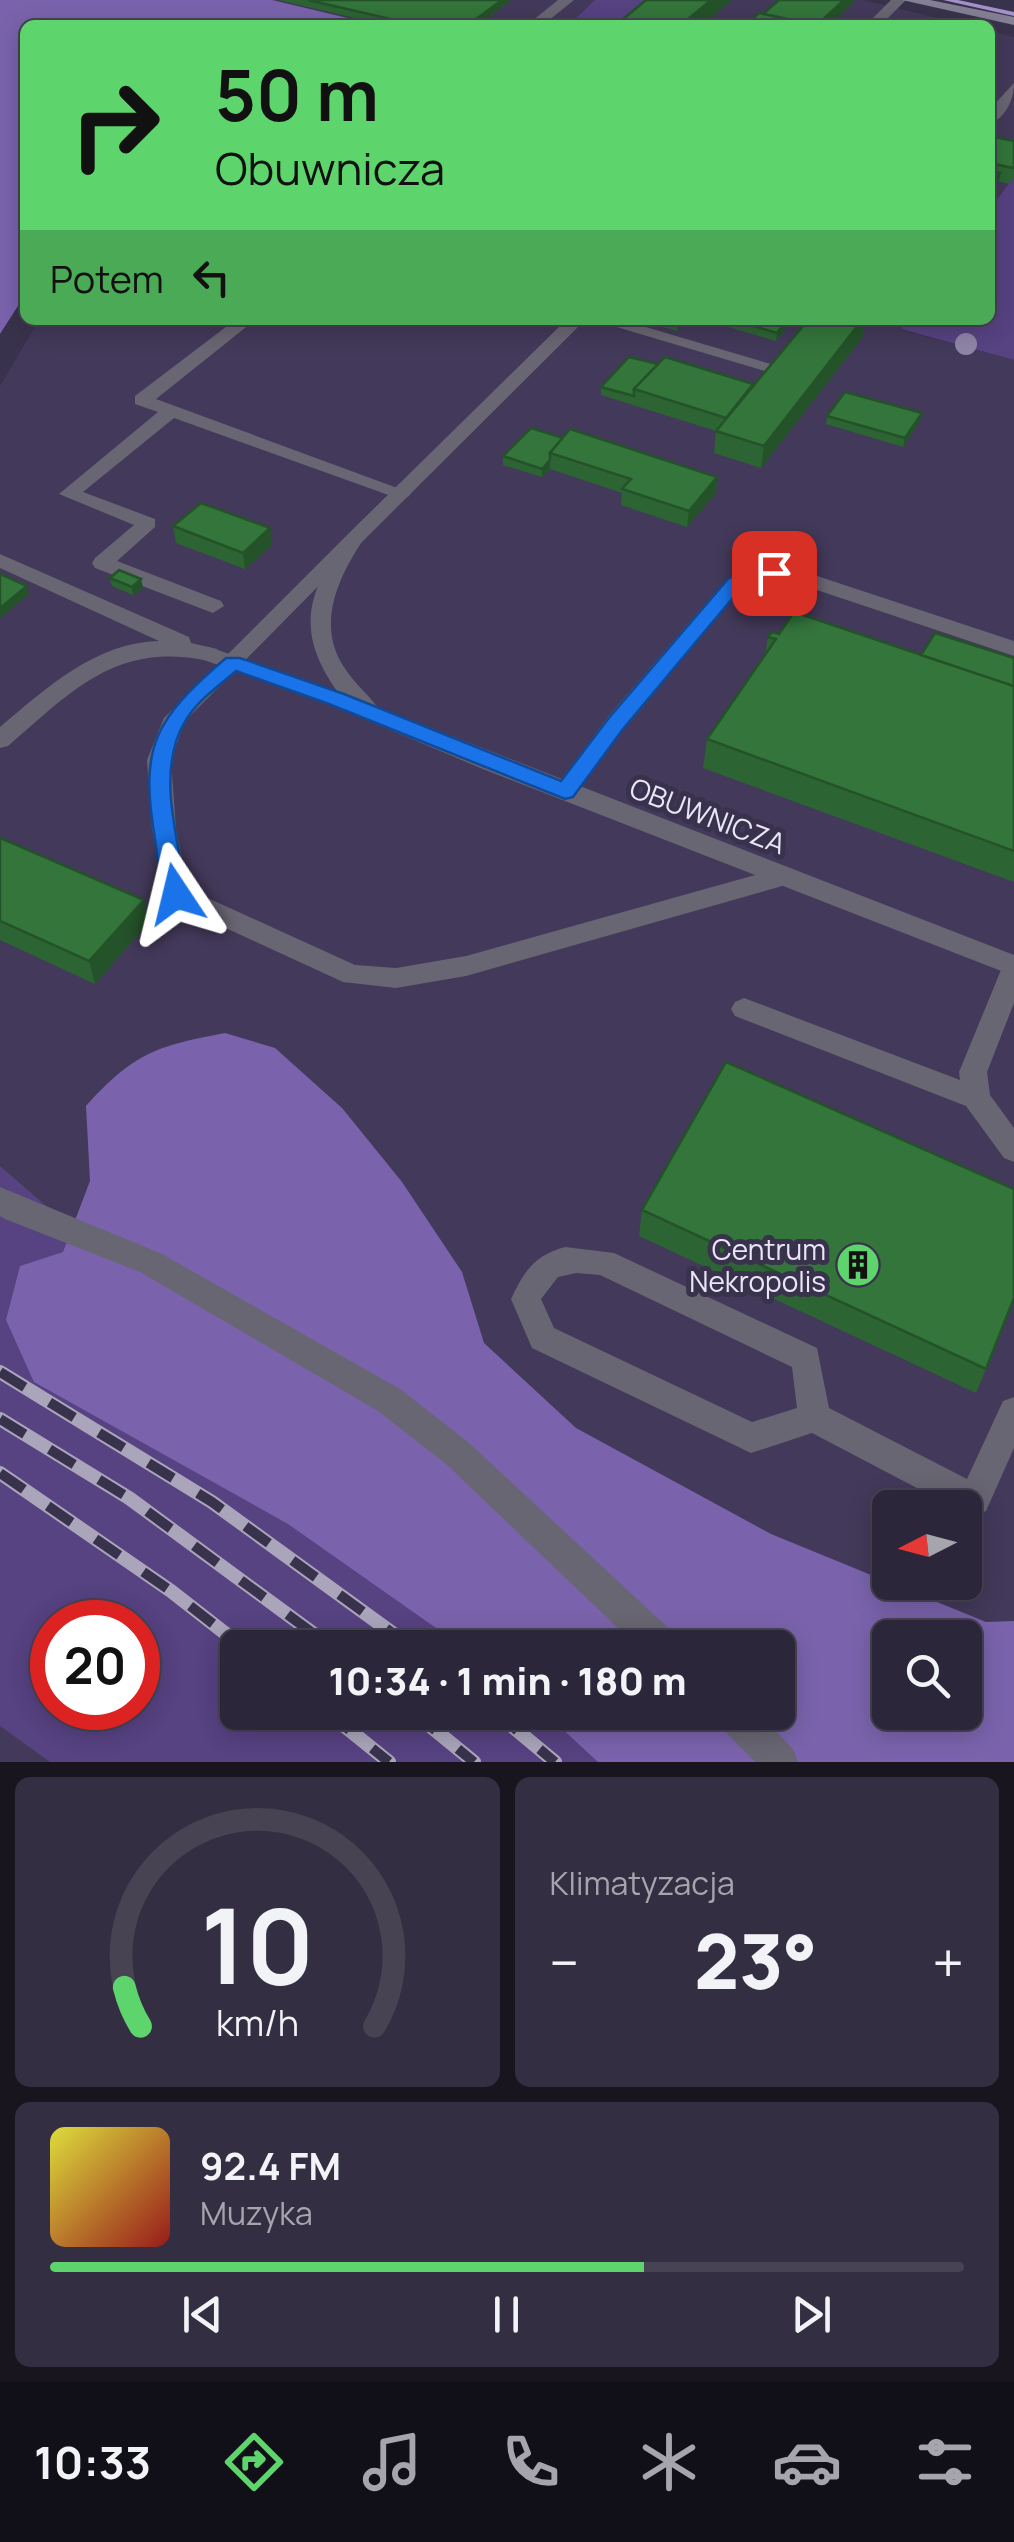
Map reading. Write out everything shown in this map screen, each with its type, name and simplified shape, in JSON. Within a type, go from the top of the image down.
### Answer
[{"type":"street","points":[[541,20],[567,0]]},
{"type":"street","points":[[879,20],[898,0]]},
{"type":"street","points":[[909,0],[1014,21]]},
{"type":"street","points":[[240,325],[142,400],[400,493]]},
{"type":"street","name":"OBUWNICZA","points":[[382,717],[348,692],[322,650],[318,621],[322,593],[335,564],[354,539],[571,325]]},
{"type":"street","points":[[620,325],[772,367]]},
{"type":"street","points":[[172,410],[69,494],[148,523],[102,562],[213,606]]},
{"type":"street","points":[[354,539],[221,659],[176,718],[159,760],[164,829],[176,894],[352,975],[396,978],[466,966],[784,876]]},
{"type":"street","points":[[0,560],[221,659]]},
{"type":"street","points":[[565,792],[616,724],[735,583],[752,574],[801,578],[1014,648]]},
{"type":"street","points":[[0,740],[106,659],[151,646],[174,646],[221,659]]},
{"type":"street","name":"OBUWNICZA","points":[[221,659],[382,717],[1014,968]]},
{"type":"street","points":[[1014,968],[973,1072],[976,1098],[1014,1150]]},
{"type":"street","points":[[744,1009],[976,1098]]},
{"type":"street","points":[[0,1200],[15,1210],[151,1263],[389,1400],[457,1453],[646,1630]]},
{"type":"street","points":[[814,1417],[806,1358],[604,1262],[567,1258],[536,1274],[526,1299],[543,1338],[751,1438],[814,1417],[974,1500],[1014,1412]]},
{"type":"street","points":[[749,1730],[780,1762]]},
{"type":"shaded area","points":[[0,0],[272,0],[356,20],[20,20],[20,303],[0,334]]},
{"type":"shaded area","points":[[239,0],[862,0],[946,20],[226,20]]},
{"type":"shaded area","points":[[595,0],[666,0],[635,20],[574,20]]},
{"type":"shaded area","points":[[995,32],[1014,37],[1014,178],[995,204]]},
{"type":"shaded area","points":[[1014,177],[1014,360],[901,329],[904,325],[995,325],[995,202]]},
{"type":"shaded area","points":[[36,325],[904,325],[901,330],[1014,360],[1014,1762],[0,1762],[0,386]]},
{"type":"shaded area","points":[[225,1033],[275,1048],[342,1108],[402,1182],[462,1272],[484,1343],[576,1428],[771,1534],[872,1575],[872,1600],[932,1600],[981,1620],[872,1620],[872,1730],[982,1730],[982,1620],[1014,1621],[1014,1762],[598,1762],[563,1730],[795,1730],[795,1630],[439,1630],[288,1524],[34,1382],[6,1320],[20,1266],[63,1252],[90,1181],[86,1106],[118,1074],[163,1048]]},
{"type":"shaded area","points":[[0,1166],[537,1630],[220,1630],[220,1730],[653,1730],[690,1762],[50,1762],[0,1726]]},
{"type":"building","points":[[308,0],[502,0],[475,20],[394,20]]},
{"type":"building","points":[[646,0],[711,0],[687,20],[622,20]]},
{"type":"building","points":[[779,0],[844,0],[822,20],[792,20],[763,14]]},
{"type":"building","points":[[759,13],[790,20],[751,20]]},
{"type":"building","points":[[995,137],[1014,141],[1013,168],[995,164]]},
{"type":"building","points":[[750,325],[783,325],[777,333]]},
{"type":"building","points":[[804,325],[858,325],[764,446],[716,431]]},
{"type":"building","points":[[629,357],[658,364],[634,389],[634,396],[601,387]]},
{"type":"building","points":[[665,357],[753,384],[726,418],[634,389]]},
{"type":"building","points":[[845,392],[922,413],[905,438],[827,416]]},
{"type":"building","points":[[531,428],[563,438],[542,469],[503,456]]},
{"type":"building","points":[[570,429],[717,477],[689,511],[622,489],[631,479],[550,453]]},
{"type":"building","points":[[201,503],[270,528],[243,553],[173,526]]},
{"type":"building","points":[[119,570],[141,579],[132,587],[110,578]]},
{"type":"building","points":[[0,574],[27,586],[0,608]]},
{"type":"building","points":[[794,612],[1014,686],[1014,851],[707,739],[776,639],[768,637],[772,632],[779,634]]},
{"type":"building","points":[[935,633],[1014,658],[1014,686],[921,655]]},
{"type":"building","points":[[0,838],[144,900],[89,961],[0,921]]},
{"type":"building","name":"Centrum Nekropolis","points":[[726,1062],[1014,1189],[1014,1298],[986,1369],[642,1210]]},
{"type":"waterway","points":[[947,0],[1014,14]]},
{"type":"railway","points":[[0,1372],[212,1502],[388,1630]]},
{"type":"railway","points":[[0,1419],[129,1498],[309,1630]]},
{"type":"railway","points":[[0,1473],[221,1630]]},
{"type":"railway","points":[[349,1730],[389,1762]]},
{"type":"railway","points":[[435,1730],[474,1762]]},
{"type":"railway","points":[[517,1730],[555,1762]]},
{"type":"place","name":"Centrum Nekropolis","points":[[858,1265]]},
{"type":"route","points":[[176,894],[164,829],[159,760],[176,718],[192,698],[233,663],[399,723],[565,792],[616,724],[735,583],[752,574],[774,573]]}]
